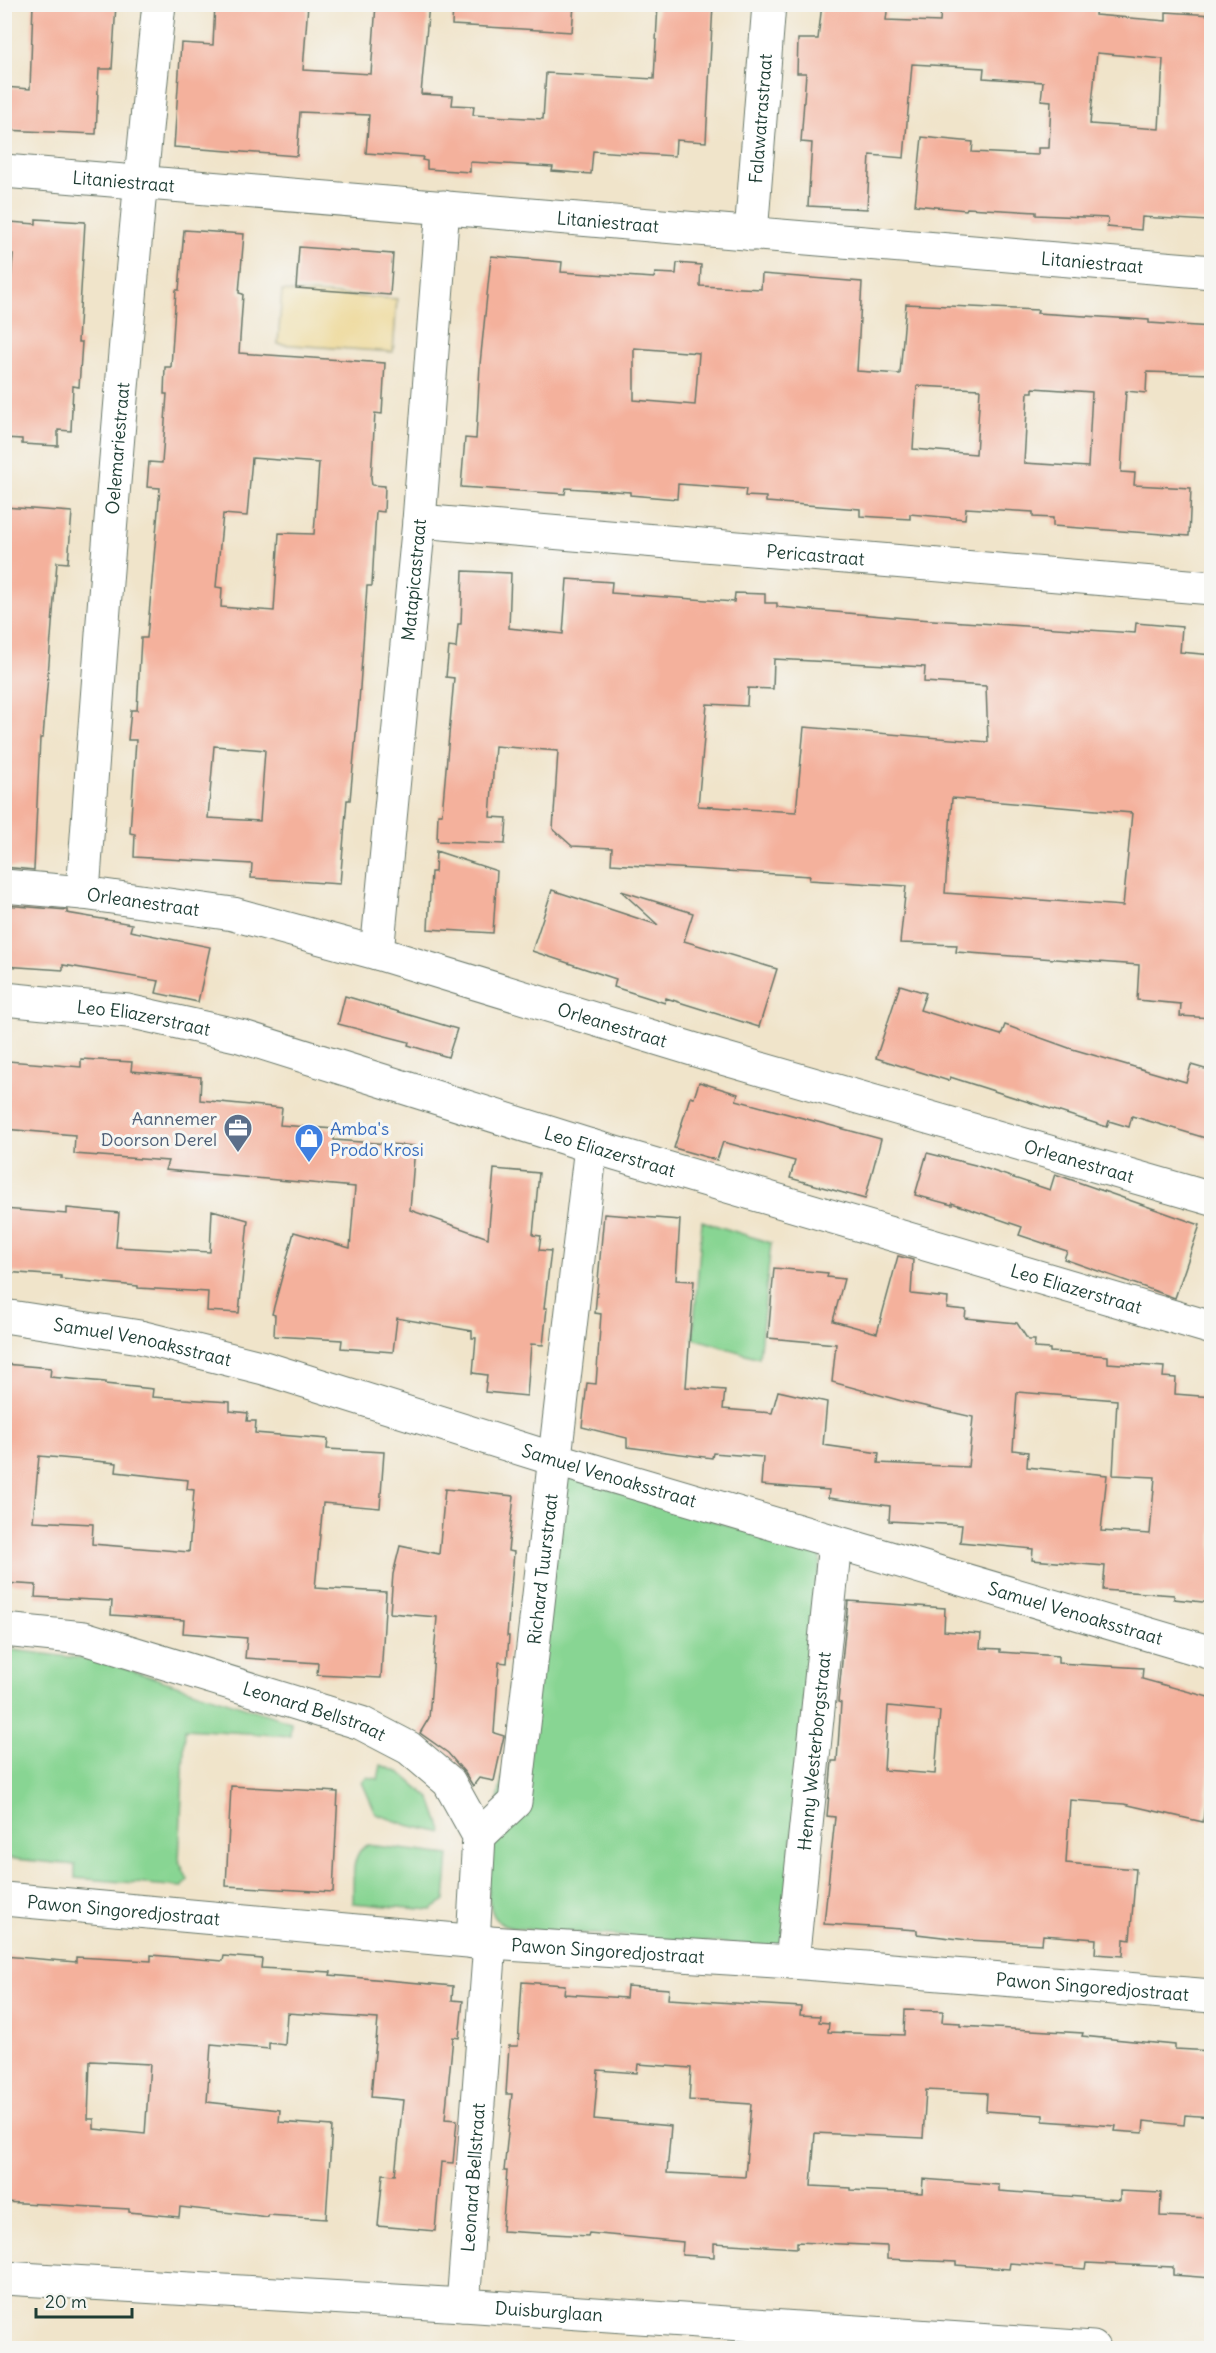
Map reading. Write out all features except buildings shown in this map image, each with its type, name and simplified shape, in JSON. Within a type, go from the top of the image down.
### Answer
[{"type":"street","name":"Oelemariestraat","points":[[83,893],[140,182],[159,4]]},
{"type":"street","name":"Falawatrastraat","points":[[751,234],[769,4]]},
{"type":"street","name":"Litaniestraat","points":[[4,171],[1212,272]]},
{"type":"street","name":"Matapicastraat","points":[[377,953],[419,521],[443,207]]},
{"type":"street","name":"Pericastraat","points":[[419,521],[1212,588]]},
{"type":"street","name":"Orleanestraat","points":[[4,886],[83,893],[233,914],[377,953],[711,1055],[1212,1199]]},
{"type":"street","name":"Leo Eliazerstraat","points":[[4,999],[128,1011],[240,1036],[591,1146],[1212,1328]]},
{"type":"street","name":"Richard Tuurstraat","points":[[479,1836],[515,1802],[591,1146]]},
{"type":"street","name":"Samuel Venoaksstraat","points":[[4,1316],[140,1337],[253,1365],[554,1459],[1212,1653]]},
{"type":"street","name":"Henny Westerborgstraat","points":[[792,1962],[835,1543]]},
{"type":"street","name":"Leonard Bellstraat","points":[[4,1630],[84,1638],[361,1723],[409,1748],[449,1782],[479,1836],[481,1943],[463,2305]]},
{"type":"street","name":"Pawon Singoredjostraat","points":[[4,1899],[481,1943],[792,1962],[1212,1996]]},
{"type":"street","name":"Duisburglaan","points":[[4,2278],[463,2305],[1093,2349]]},
{"type":"green space","points":[[702,1221],[771,1243],[759,1358],[693,1338]]},
{"type":"green space","points":[[566,1476],[821,1553],[782,1943],[773,1947],[522,1929],[503,1925],[496,1919],[489,1899],[489,1842]]},
{"type":"green space","points":[[5,1649],[102,1661],[291,1722],[290,1736],[185,1729],[179,1861],[188,1880],[182,1887],[75,1878],[75,1865],[5,1858]]},
{"type":"green space","points":[[381,1765],[401,1773],[431,1799],[443,1833],[407,1825],[376,1814],[362,1782],[366,1777],[378,1779]]},
{"type":"green space","points":[[368,1845],[449,1855],[445,1901],[431,1910],[353,1903],[355,1861],[362,1849]]},
{"type":"sand","points":[[282,291],[397,299],[393,352],[278,344]]},
{"type":"place","name":"Aannemer Doorson Derel","points":[[238,1154]]},
{"type":"place","name":"Amba's Prodo Krosi","points":[[309,1164]]}]
